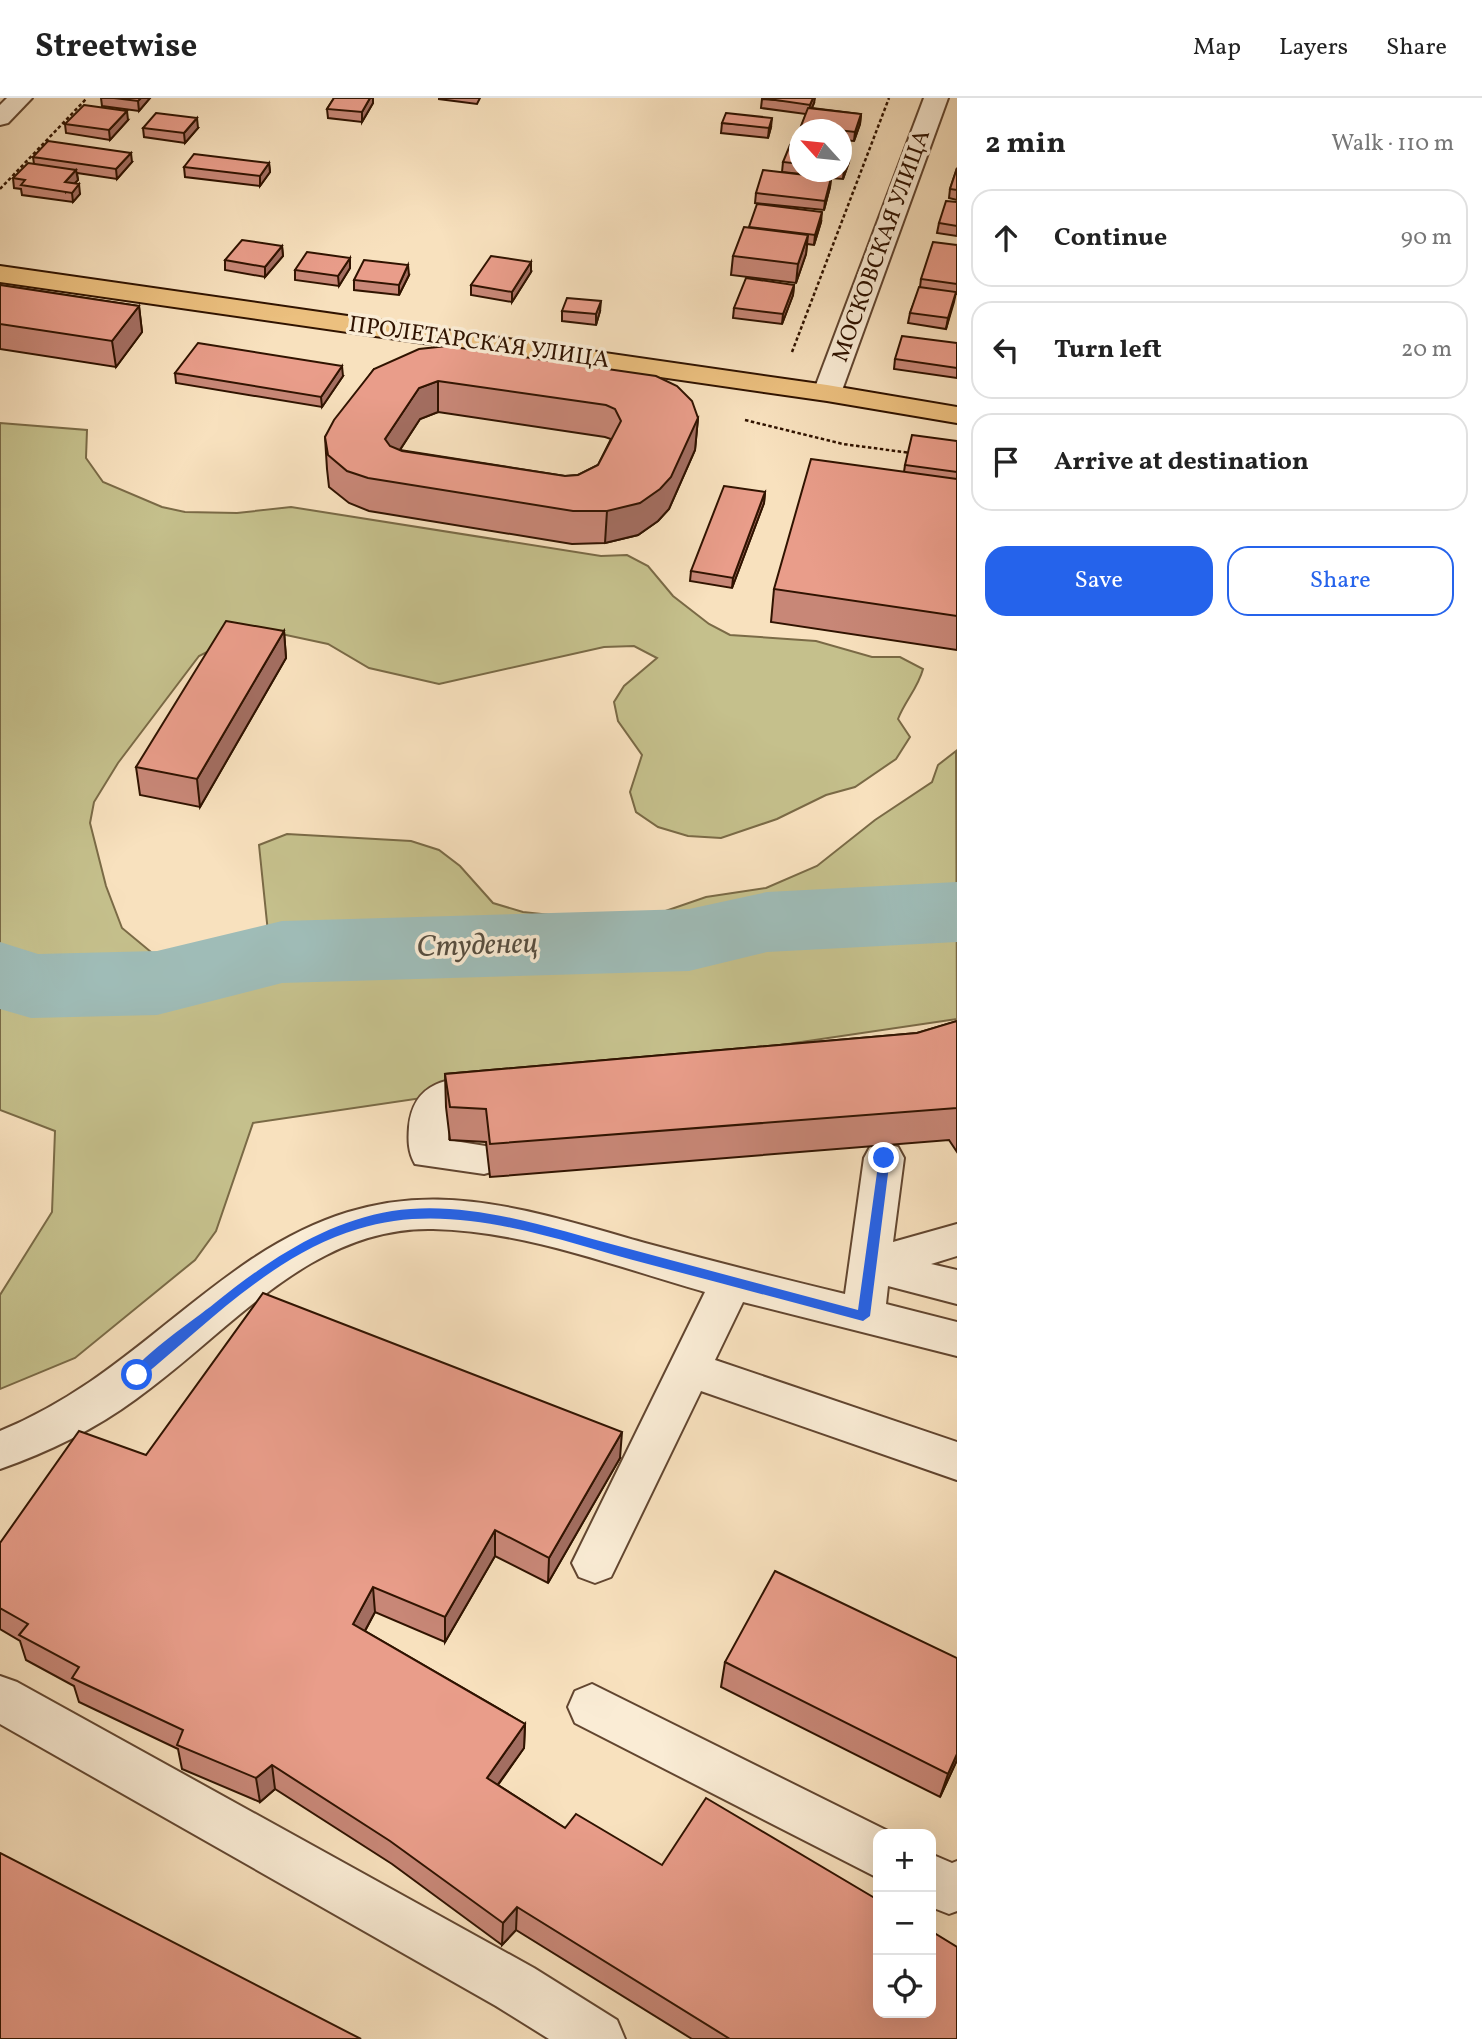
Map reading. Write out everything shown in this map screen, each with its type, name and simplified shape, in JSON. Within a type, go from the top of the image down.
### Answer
[{"type":"main road","name":"ПРОЛЕТАРСКАЯ УЛИЦА","points":[[0,274],[827,393],[957,415]]},
{"type":"street","points":[[0,118],[20,98]]},
{"type":"street","name":"МОСКОВСКАЯ УЛИЦА","points":[[827,393],[936,98]]},
{"type":"street","points":[[484,1159],[429,1153],[427,1122],[430,1108],[447,1093],[528,1086]]},
{"type":"street","points":[[863,1316],[884,1158]]},
{"type":"street","points":[[0,1450],[101,1400],[261,1272],[313,1243],[354,1225],[393,1216],[432,1213],[472,1216],[957,1339]]},
{"type":"street","points":[[870,1265],[957,1240]]},
{"type":"street","points":[[870,1265],[957,1287]]},
{"type":"street","points":[[595,1563],[731,1283]]},
{"type":"street","points":[[690,1369],[957,1461]]},
{"type":"street","points":[[0,1698],[515,1987],[598,2039]]},
{"type":"street","points":[[592,1707],[873,1850]]},
{"type":"street","points":[[936,1882],[949,1889],[957,1886]]},
{"type":"path","points":[[0,189],[87,98]]},
{"type":"path","points":[[790,356],[889,98]]},
{"type":"shaded area","points":[[0,423],[87,430],[86,458],[103,482],[162,507],[185,512],[237,513],[291,507],[601,556],[627,555],[648,566],[673,596],[709,624],[730,635],[816,641],[872,657],[900,657],[923,669],[898,719],[910,737],[896,759],[855,787],[826,795],[777,819],[721,838],[688,836],[658,827],[636,812],[630,792],[642,755],[618,721],[614,702],[624,686],[657,658],[634,646],[604,647],[439,684],[369,668],[328,644],[272,632],[244,633],[199,656],[118,763],[94,802],[90,823],[106,886],[122,928],[192,986],[235,979],[252,969],[270,952],[259,845],[287,834],[411,841],[439,850],[460,866],[493,903],[523,912],[588,919],[651,916],[706,897],[766,888],[817,866],[875,820],[932,782],[938,765],[956,751],[957,1019],[253,1123],[216,1231],[195,1260],[75,1358],[0,1389],[0,1295],[52,1212],[55,1131],[0,1110]]},
{"type":"building","points":[[114,98],[141,98],[138,101]]},
{"type":"building","points":[[334,98],[370,98],[362,112],[327,109]]},
{"type":"building","points":[[762,98],[813,98],[810,105]]},
{"type":"building","points":[[84,105],[127,111],[109,130],[65,124]]},
{"type":"building","points":[[808,108],[861,114],[855,132],[852,132],[852,119],[804,119]]},
{"type":"building","points":[[156,113],[197,118],[184,133],[143,128]]},
{"type":"building","points":[[726,113],[772,118],[769,128],[722,123]]},
{"type":"building","points":[[48,141],[131,153],[116,169],[33,157]]},
{"type":"building","points":[[789,147],[789,163],[783,162]]},
{"type":"building","points":[[194,154],[269,163],[260,176],[184,167]]},
{"type":"building","points":[[28,163],[76,170],[65,182],[79,184],[72,193],[21,185],[25,180],[13,178]]},
{"type":"building","points":[[957,168],[957,190],[950,189]]},
{"type":"building","points":[[763,170],[789,173],[789,182],[830,182],[825,201],[756,193]]},
{"type":"building","points":[[946,201],[957,202],[957,226],[939,223]]},
{"type":"building","points":[[757,204],[822,212],[815,235],[749,227]]},
{"type":"building","points":[[744,227],[808,235],[798,264],[733,256]]},
{"type":"building","points":[[242,240],[282,246],[265,267],[225,260]]},
{"type":"building","points":[[933,242],[957,245],[957,284],[921,279]]},
{"type":"building","points":[[307,252],[350,258],[338,276],[295,270]]},
{"type":"building","points":[[491,256],[531,262],[512,292],[471,285]]},
{"type":"building","points":[[364,260],[408,265],[399,285],[354,280]]},
{"type":"building","points":[[746,278],[794,285],[783,314],[734,308]]},
{"type":"building","points":[[0,285],[139,306],[112,341],[0,324]]},
{"type":"building","points":[[919,287],[956,292],[948,318],[910,313]]},
{"type":"building","points":[[567,298],[601,301],[596,314],[562,311]]},
{"type":"building","points":[[902,336],[957,343],[957,368],[895,359]]},
{"type":"building","points":[[198,343],[342,366],[321,397],[175,373]]},
{"type":"building","points":[[447,346],[656,376],[677,386],[692,401],[698,418],[671,477],[660,489],[640,503],[607,511],[573,511],[368,478],[347,471],[328,455],[325,437],[334,420],[374,369],[419,349]],"holes":[[[438,381],[606,405],[615,409],[621,421],[598,465],[578,475],[565,476],[402,451],[390,446],[385,439],[419,388]]]},
{"type":"building","points":[[912,435],[957,441],[957,472],[905,465]]},
{"type":"building","points":[[811,459],[957,479],[957,616],[774,589]]},
{"type":"building","points":[[724,486],[765,492],[733,578],[691,571]]},
{"type":"building","points":[[226,621],[284,631],[197,779],[136,767]]},
{"type":"building","points":[[957,1021],[957,1108],[490,1144],[486,1109],[450,1107],[445,1074],[917,1033]]},
{"type":"building","points":[[263,1293],[622,1432],[549,1558],[495,1530],[445,1617],[373,1587],[353,1624],[525,1724],[487,1778],[565,1828],[576,1814],[662,1865],[706,1798],[873,1897],[873,2018],[936,2018],[936,1934],[957,1947],[957,2039],[730,2039],[517,1907],[503,1923],[390,1841],[272,1765],[256,1778],[177,1745],[183,1730],[72,1678],[79,1667],[19,1635],[28,1624],[0,1608],[0,1543],[79,1431],[146,1455]]},
{"type":"building","points":[[775,1571],[957,1658],[957,1754],[948,1774],[725,1662]]},
{"type":"building","points":[[0,1853],[361,2039],[0,2039]]},
{"type":"waterway","name":"Студенец","points":[[0,974],[31,986],[157,983],[282,952],[689,940],[767,922],[957,912]]},
{"type":"route","points":[[137,1375],[261,1272],[313,1243],[354,1225],[393,1216],[432,1213],[472,1216],[547,1233],[863,1316],[884,1158]]}]
